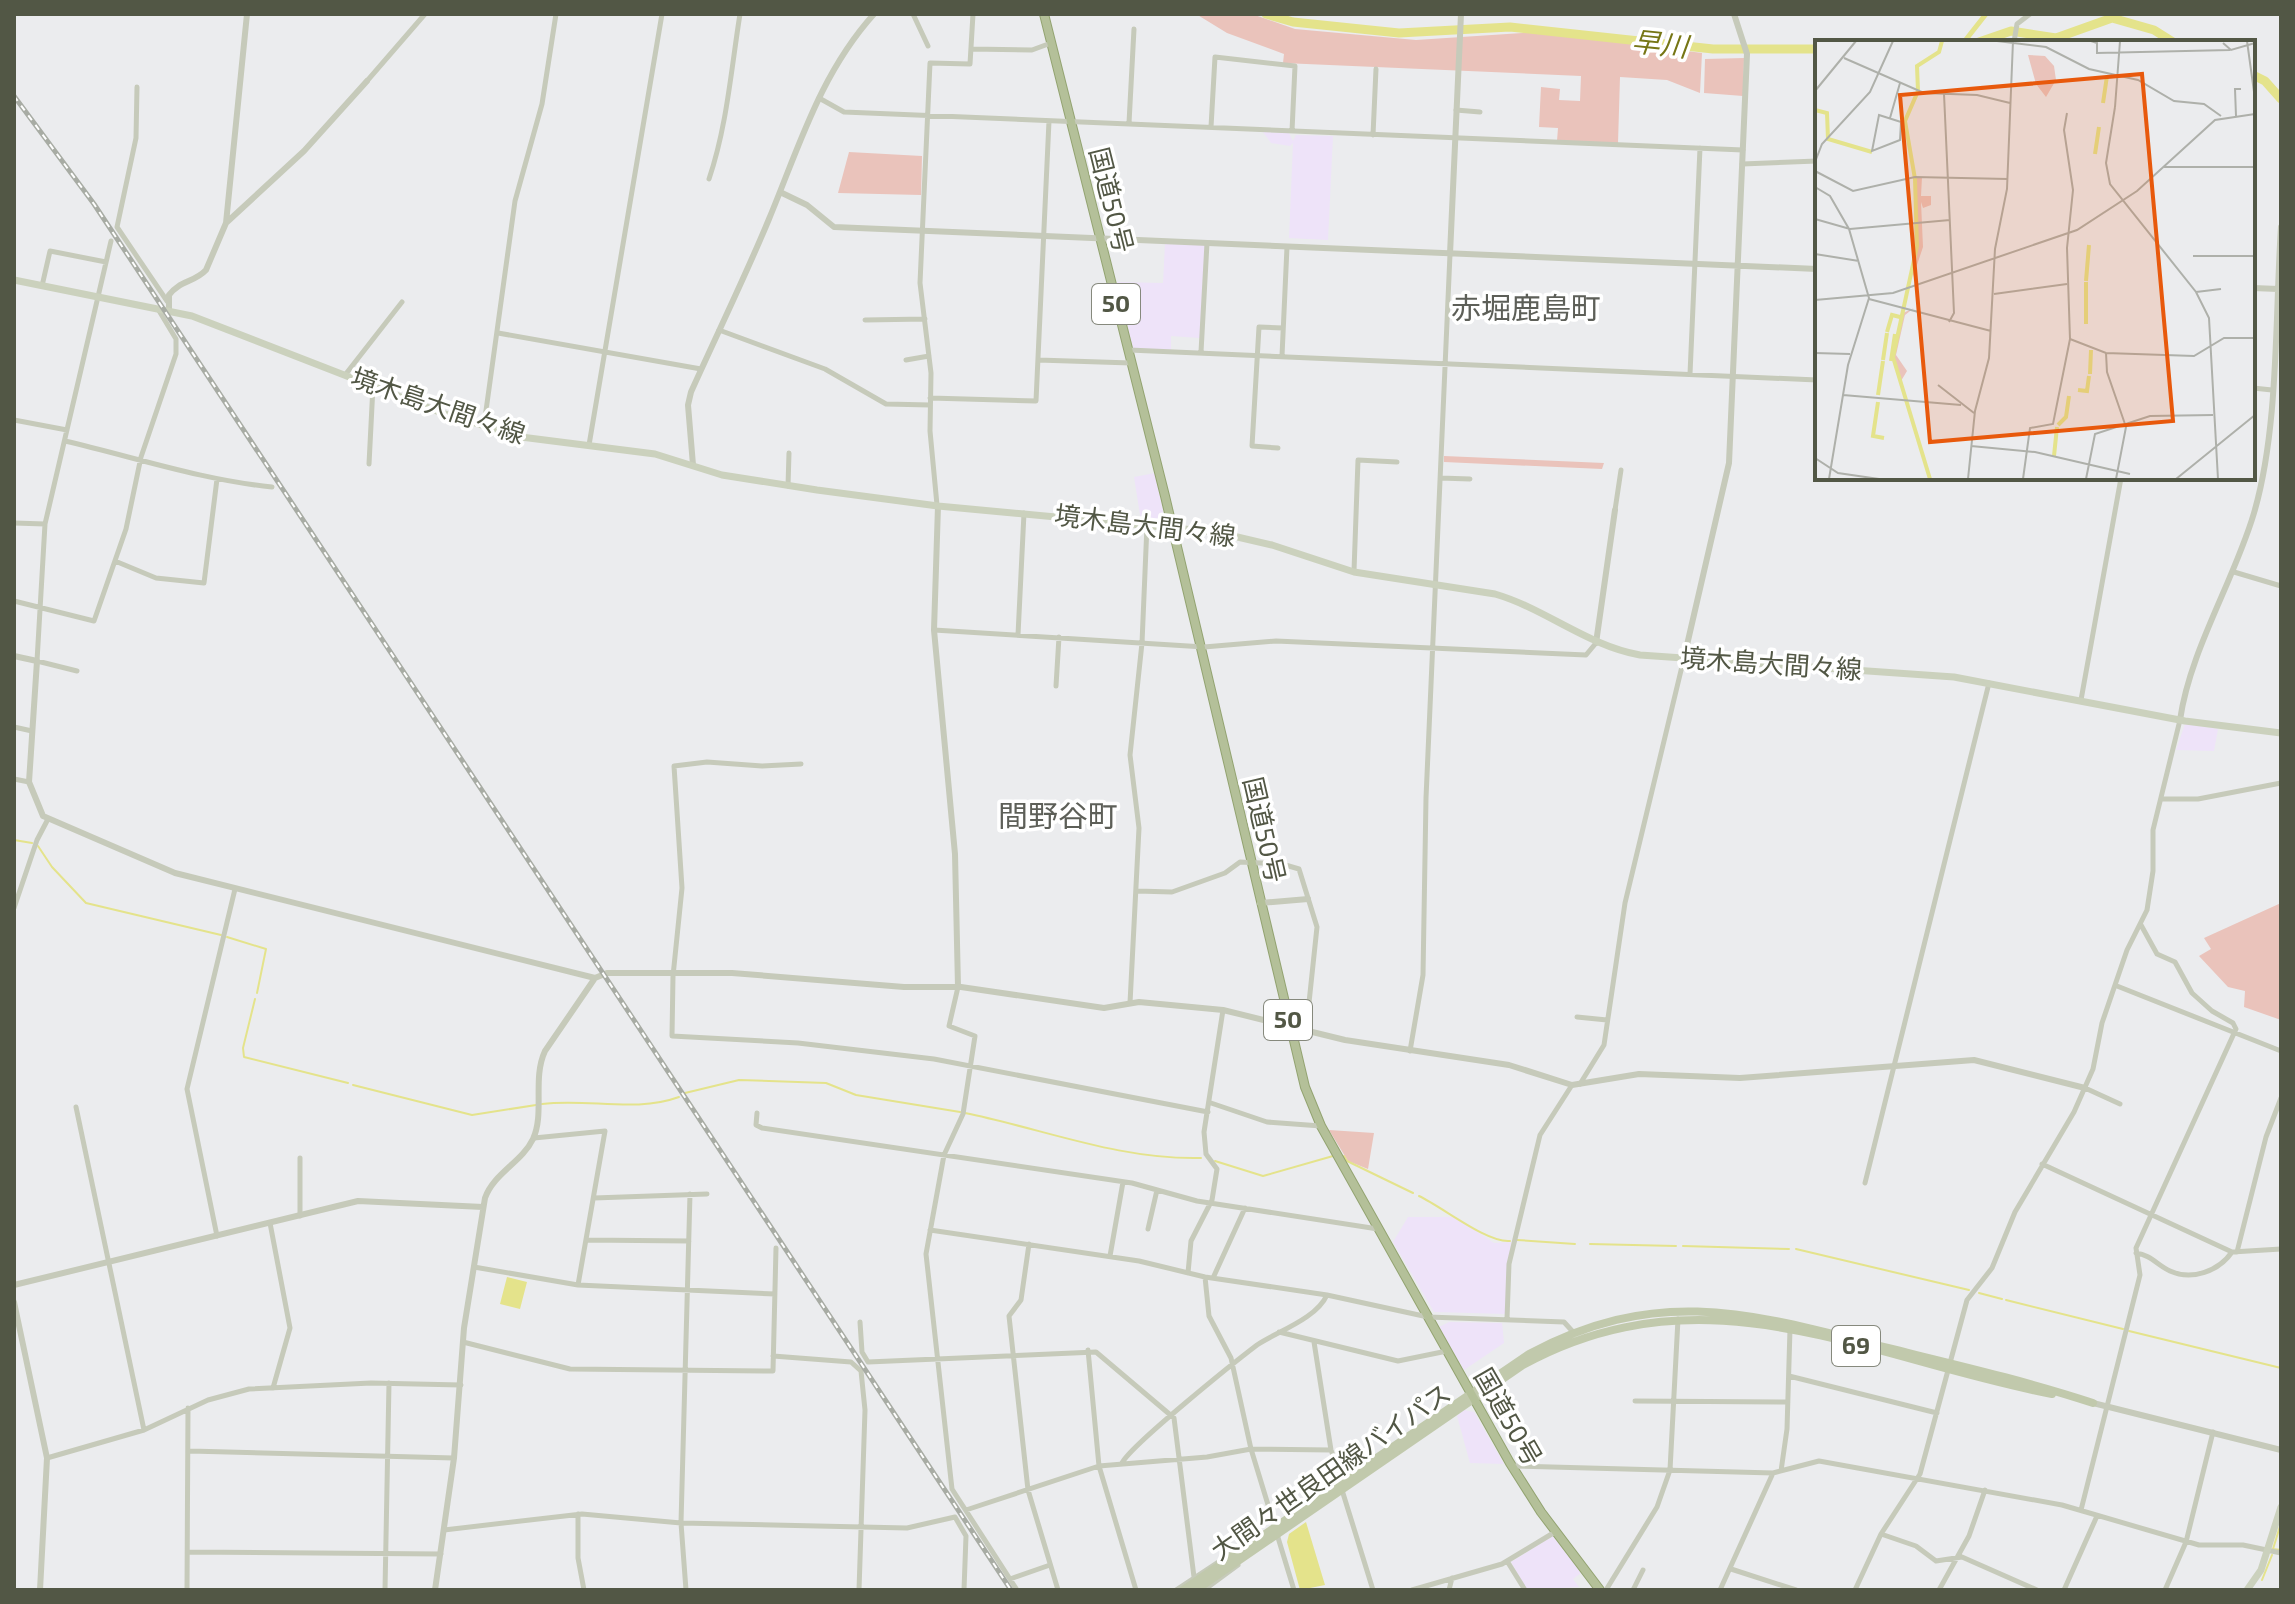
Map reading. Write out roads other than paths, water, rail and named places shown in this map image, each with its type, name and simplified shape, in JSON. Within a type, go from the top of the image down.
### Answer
[{"type":"highway","name":"国道50号","points":[[1044,14],[1172,527],[1305,1087],[1321,1126],[1512,1466],[1555,1532],[1600,1590]]},
{"type":"main road","name":"境木島大間々線","points":[[14,280],[158,309],[168,306],[373,386],[521,437],[655,454],[722,475],[788,486],[938,506],[1172,527],[1249,539],[1354,572],[1486,592],[1516,601],[1596,643],[1640,655],[1902,672],[1989,682],[2180,720],[2281,733]]},
{"type":"main road","name":"大間々世良田線バイパス","points":[[1196,1590],[1244,1553],[1529,1354],[1574,1333],[1638,1314],[1716,1310],[1790,1323],[1949,1367]]},
{"type":"main road","name":"大間々世良田線バイパス","points":[[1471,1395],[1575,1339],[1641,1322],[1678,1318],[1731,1320],[1790,1329],[2093,1403]]},
{"type":"main road","points":[[2247,1590],[2259,1575],[2281,1507]]},
{"type":"main road","name":"大間々世良田線バイパス","points":[[1183,1590],[1244,1553]]},
{"type":"street","points":[[168,306],[177,286],[206,270],[226,223],[247,14]]},
{"type":"street","points":[[226,223],[304,151],[425,14]]},
{"type":"street","points":[[483,426],[515,201],[542,104],[556,14]]},
{"type":"street","points":[[589,445],[662,14]]},
{"type":"street","points":[[709,179],[724,133],[724,110],[740,14]]},
{"type":"street","points":[[693,465],[688,401],[780,192],[818,97],[839,60],[874,14]]},
{"type":"street","points":[[913,14],[928,46]]},
{"type":"street","points":[[973,14],[970,64],[930,63],[920,283],[929,356],[938,506],[934,630],[955,854],[958,987],[949,1026],[975,1033],[963,1114],[944,1155],[926,1254],[952,1489],[1017,1590]]},
{"type":"street","points":[[1410,1051],[1423,975],[1433,648],[1461,14]]},
{"type":"street","points":[[1507,1319],[1509,1264],[1540,1135],[1603,1048],[1623,911],[1728,470],[1747,54],[1734,14]]},
{"type":"street","points":[[2015,39],[2017,24],[2030,14]]},
{"type":"street","points":[[1129,123],[1134,29]]},
{"type":"street","points":[[971,49],[1027,50],[1051,43]]},
{"type":"street","points":[[1211,127],[1215,57],[1295,66],[1292,131]]},
{"type":"street","points":[[1373,135],[1376,69]]},
{"type":"street","points":[[137,87],[136,138],[117,227],[168,306]]},
{"type":"street","points":[[818,97],[844,112],[1743,150]]},
{"type":"street","points":[[1456,110],[1480,112]]},
{"type":"street","points":[[719,330],[825,369],[886,404],[1034,401],[1049,121]]},
{"type":"street","points":[[1690,374],[1700,148]]},
{"type":"street","points":[[1742,164],[1815,161]]},
{"type":"street","points":[[780,192],[807,205],[834,227],[1815,269]]},
{"type":"street","points":[[1855,1590],[1881,1534],[1918,1478],[1967,1300],[1992,1268],[2009,1225],[2085,1088],[2097,1057],[2102,1023],[2127,950],[2141,925],[2151,886],[2152,833],[2180,720],[2213,615],[2234,572],[2257,503],[2272,390],[2281,227]]},
{"type":"street","points":[[111,241],[45,524],[29,782],[43,816],[48,819],[175,873],[595,978],[609,973],[673,976],[705,972],[914,987],[958,987],[1110,1008],[1130,1003],[1223,1010],[1306,1031],[1410,1051],[1509,1065],[1576,1084],[1639,1074],[1740,1078],[1974,1060],[2085,1088],[2120,1104]]},
{"type":"street","points":[[1201,352],[1207,243]]},
{"type":"street","points":[[1282,356],[1287,247]]},
{"type":"street","points":[[42,286],[50,251],[106,262]]},
{"type":"street","points":[[2255,288],[2278,289]]},
{"type":"street","points":[[345,375],[402,302]]},
{"type":"street","points":[[14,601],[94,621],[126,529],[141,457],[176,354],[176,339],[158,309]]},
{"type":"street","points":[[865,320],[925,319]]},
{"type":"street","points":[[1278,448],[1252,446],[1259,327],[1283,328]]},
{"type":"street","points":[[498,333],[701,369]]},
{"type":"street","points":[[1128,351],[1815,380]]},
{"type":"street","points":[[906,360],[929,356]]},
{"type":"street","points":[[1038,360],[1131,363]]},
{"type":"street","points":[[369,464],[373,386]]},
{"type":"street","points":[[2255,388],[2272,390]]},
{"type":"street","points":[[2270,402],[2281,404]]},
{"type":"street","points":[[14,420],[67,430]]},
{"type":"street","points":[[65,441],[141,457],[217,479],[272,487]]},
{"type":"street","points":[[788,486],[789,453]]},
{"type":"street","points":[[1354,572],[1358,460],[1397,462]]},
{"type":"street","points":[[934,630],[1200,646],[1276,641],[1586,655],[1596,643],[1621,470]]},
{"type":"street","points":[[1440,478],[1470,479]]},
{"type":"street","points":[[115,561],[156,578],[204,583],[217,479]]},
{"type":"street","points":[[2081,700],[2121,480]]},
{"type":"street","points":[[1018,635],[1024,512]]},
{"type":"street","points":[[14,523],[45,524]]},
{"type":"street","points":[[1130,1003],[1129,970],[1137,891],[1139,828],[1130,755],[1142,643],[1147,525]]},
{"type":"street","points":[[2234,572],[2281,586]]},
{"type":"street","points":[[1056,686],[1059,637]]},
{"type":"street","points":[[14,656],[77,671]]},
{"type":"street","points":[[1865,1183],[1989,682]]},
{"type":"street","points":[[14,727],[32,731]]},
{"type":"street","points":[[801,764],[697,762],[674,766],[682,888],[673,976],[672,1036],[798,1043],[971,1064],[1208,1112]]},
{"type":"street","points":[[14,779],[29,782]]},
{"type":"street","points":[[2161,799],[2198,799],[2281,783]]},
{"type":"street","points":[[14,908],[37,840],[48,819]]},
{"type":"street","points":[[1137,891],[1172,892],[1226,872],[1237,862],[1250,861],[1299,869],[1317,936],[1306,1031]]},
{"type":"street","points":[[217,1236],[187,1089],[235,889]]},
{"type":"street","points":[[1260,903],[1308,899]]},
{"type":"street","points":[[2081,1510],[2140,1275],[2136,1253],[2235,1031],[2233,1023],[2216,1014],[2192,993],[2173,960],[2157,954],[2141,925]]},
{"type":"street","points":[[435,1590],[454,1458],[463,1342],[483,1207],[495,1180],[534,1138],[539,1064],[595,978]]},
{"type":"street","points":[[2117,986],[2281,1051]]},
{"type":"street","points":[[1188,1273],[1191,1241],[1211,1202],[1217,1169],[1205,1152],[1204,1132],[1211,1103],[1211,1076],[1223,1010]]},
{"type":"street","points":[[1577,1017],[1607,1020]]},
{"type":"street","points":[[2136,1253],[2150,1257],[2167,1270],[2182,1275],[2217,1269],[2234,1252],[2266,1137],[2281,1098]]},
{"type":"street","points":[[1211,1103],[1267,1122],[1321,1126]]},
{"type":"street","points":[[76,1107],[144,1430]]},
{"type":"street","points":[[757,1113],[756,1125],[762,1128],[1123,1182],[1211,1202],[1378,1229]]},
{"type":"street","points":[[534,1138],[605,1131],[578,1285]]},
{"type":"street","points":[[300,1158],[300,1216]]},
{"type":"street","points":[[2042,1164],[2234,1252],[2281,1249]]},
{"type":"street","points":[[1110,1256],[1123,1182]]},
{"type":"street","points":[[1148,1229],[1157,1190]]},
{"type":"street","points":[[686,1590],[681,1523],[690,1194]]},
{"type":"street","points":[[594,1198],[707,1194]]},
{"type":"street","points":[[14,1285],[365,1200],[483,1207]]},
{"type":"street","points":[[1213,1278],[1245,1208]]},
{"type":"street","points":[[270,1223],[290,1328],[273,1388]]},
{"type":"street","points":[[930,1230],[1110,1256],[1205,1277],[1327,1295],[1428,1317],[1564,1322],[1574,1333]]},
{"type":"street","points":[[586,1240],[689,1241]]},
{"type":"street","points":[[1029,1244],[1021,1300],[1009,1316],[1028,1490],[1058,1590]]},
{"type":"street","points":[[463,1342],[570,1369],[773,1371],[776,1248]]},
{"type":"street","points":[[473,1267],[578,1285],[775,1294]]},
{"type":"street","points":[[1205,1277],[1209,1316],[1234,1366],[1251,1449],[1294,1590]]},
{"type":"street","points":[[1122,1463],[1172,1416],[1279,1332],[1313,1311],[1327,1295]]},
{"type":"street","points":[[14,1302],[47,1458],[40,1590]]},
{"type":"street","points":[[1606,1590],[1657,1507],[1670,1470],[1678,1318]]},
{"type":"street","points":[[860,1322],[862,1352],[868,1362],[1096,1352],[1172,1416],[1194,1577]]},
{"type":"street","points":[[1781,1471],[1788,1402],[1790,1329]]},
{"type":"street","points":[[1279,1332],[1398,1361],[1447,1351]]},
{"type":"street","points":[[1314,1342],[1331,1450],[1373,1590]]},
{"type":"street","points":[[1088,1350],[1099,1466],[1136,1590]]},
{"type":"street","points":[[773,1356],[851,1362],[861,1371],[865,1396],[859,1590]]},
{"type":"street","points":[[1789,1376],[1937,1413]]},
{"type":"street","points":[[385,1590],[389,1383]]},
{"type":"street","points":[[47,1458],[144,1430],[228,1393],[389,1383],[461,1385]]},
{"type":"street","points":[[1635,1401],[1788,1402]]},
{"type":"street","points":[[2093,1403],[2281,1450]]},
{"type":"street","points":[[187,1590],[188,1408]]},
{"type":"street","points":[[2165,1590],[2186,1542],[2213,1432]]},
{"type":"street","points":[[966,1510],[1099,1466],[1251,1449],[1331,1450]]},
{"type":"street","points":[[190,1451],[454,1458]]},
{"type":"street","points":[[1512,1466],[1773,1473],[1819,1461],[2081,1510],[2186,1542],[2209,1546],[2243,1545],[2281,1553]]},
{"type":"street","points":[[1720,1590],[1773,1473]]},
{"type":"street","points":[[1939,1590],[1960,1556],[1985,1490]]},
{"type":"street","points":[[444,1530],[578,1514],[681,1523],[907,1528],[955,1517],[966,1536],[964,1590]]},
{"type":"street","points":[[578,1514],[578,1558],[584,1590]]},
{"type":"street","points":[[2064,1590],[2097,1516]]},
{"type":"street","points":[[1412,1590],[1507,1561],[1555,1532]]},
{"type":"street","points":[[1881,1534],[1916,1546],[1939,1562],[1960,1556],[2037,1590]]},
{"type":"street","points":[[1176,1590],[1232,1551],[1244,1553]]},
{"type":"street","points":[[188,1552],[441,1554]]},
{"type":"street","points":[[1204,1590],[1244,1553]]},
{"type":"street","points":[[1507,1561],[1525,1590]]},
{"type":"street","points":[[1010,1579],[1050,1565]]},
{"type":"street","points":[[1731,1569],[1796,1590]]},
{"type":"street","points":[[1633,1590],[1643,1570]]},
{"type":"street","points":[[1449,1590],[1452,1578]]},
{"type":"waterway","name":"早川","points":[[1266,14],[1293,22],[1399,33],[1510,27],[1713,49],[1815,49]]},
{"type":"waterway","points":[[1966,40],[1986,14]]},
{"type":"waterway","name":"早川","points":[[1985,40],[2011,31],[2056,38],[2112,18],[2154,30],[2170,40]]},
{"type":"waterway","name":"早川","points":[[2255,76],[2265,81],[2281,99]]},
{"type":"waterway","points":[[14,840],[32,843]]},
{"type":"waterway","points":[[38,846],[52,867],[86,903],[221,935]]},
{"type":"waterway","points":[[227,937],[266,949],[257,993]]},
{"type":"waterway","points":[[255,999],[243,1048],[244,1057],[348,1083]]},
{"type":"waterway","points":[[685,1093],[739,1080],[826,1083],[856,1095],[960,1112]]},
{"type":"waterway","points":[[353,1085],[472,1115],[536,1105]]},
{"type":"waterway","points":[[542,1104],[628,1105],[679,1097]]},
{"type":"waterway","points":[[965,1113],[1111,1149],[1201,1158]]},
{"type":"waterway","points":[[1215,1161],[1263,1176],[1333,1156]]},
{"type":"waterway","points":[[1344,1156],[1347,1161],[1413,1193]]},
{"type":"waterway","points":[[1419,1196],[1478,1231],[1510,1241]]},
{"type":"waterway","points":[[1517,1240],[1575,1244]]},
{"type":"waterway","points":[[1590,1244],[1676,1246]]},
{"type":"waterway","points":[[1683,1246],[1789,1249]]},
{"type":"waterway","points":[[1796,1249],[1969,1290]]},
{"type":"waterway","points":[[1979,1293],[2002,1299]]},
{"type":"waterway","points":[[2006,1300],[2123,1329]]},
{"type":"waterway","points":[[2129,1331],[2281,1368]]},
{"type":"waterway","points":[[2281,1523],[2273,1549],[2281,1550]]},
{"type":"waterway","points":[[2262,1580],[2272,1555]]},
{"type":"railway","points":[[14,96],[94,204],[1011,1590]]},
{"type":"district","name":"赤堀鹿島町","points":[[1526,309]]},
{"type":"district","name":"間野谷町","points":[[1058,817]]}]
